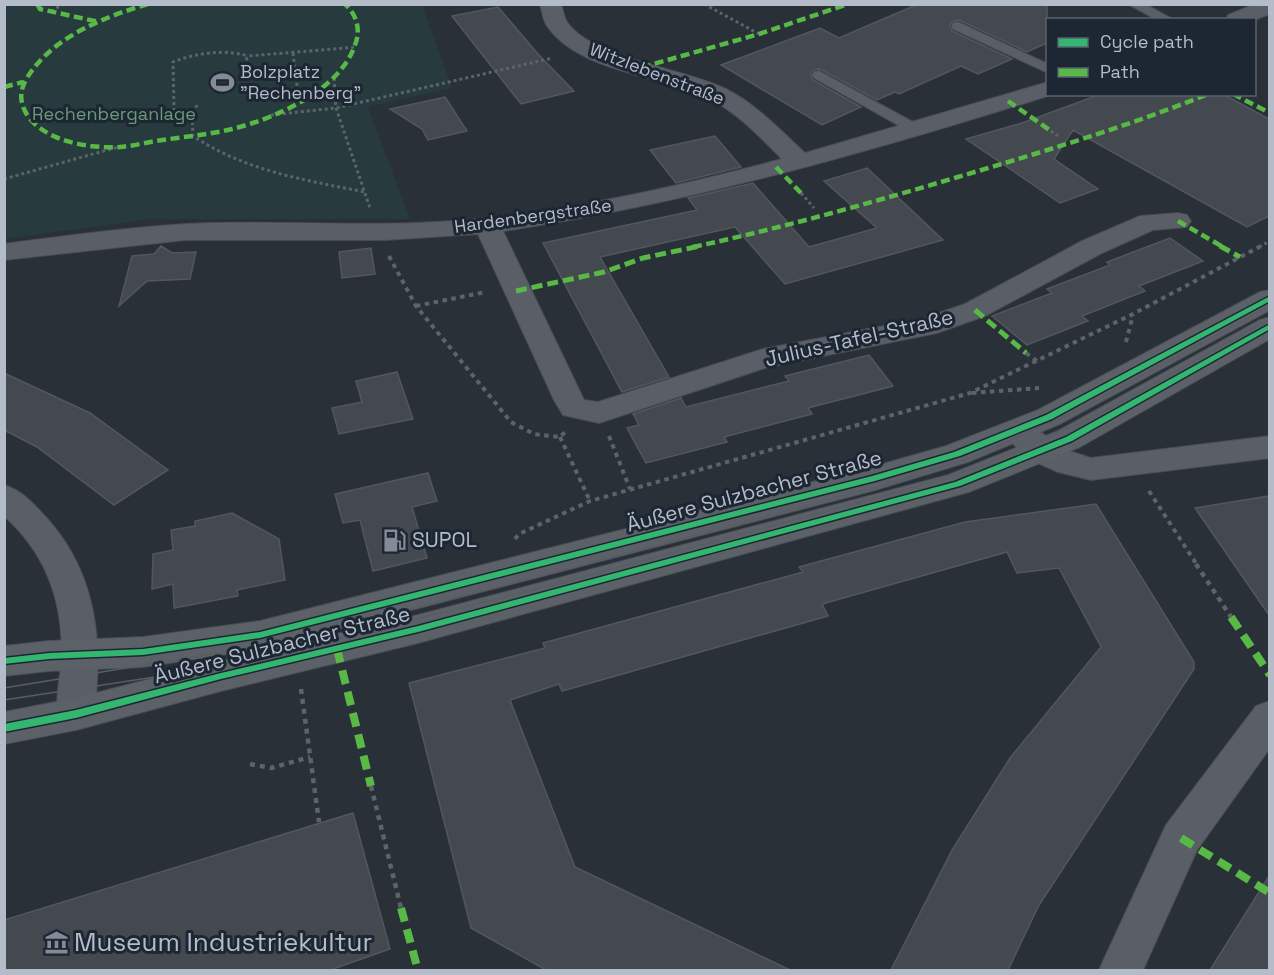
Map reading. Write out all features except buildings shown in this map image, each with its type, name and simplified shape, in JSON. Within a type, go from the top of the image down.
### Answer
[{"type":"main road","name":"Äußere Sulzbacher Straße","points":[[4,728],[76,714],[221,676],[418,629],[957,484],[1030,441],[1105,388],[1269,298]]},
{"type":"main road","name":"Äußere Sulzbacher Straße","points":[[4,661],[143,652],[260,635],[483,580],[933,462],[1089,428],[1269,326]]},
{"type":"street","name":"Witzlebenstraße","points":[[550,4],[556,23],[577,43],[643,70],[715,92],[738,106],[800,161]]},
{"type":"street","points":[[1241,18],[1269,6]]},
{"type":"street","name":"Hardenbergstraße","points":[[4,252],[129,236],[212,231],[376,231],[487,225],[580,211],[655,196],[800,161],[917,130],[1046,89]]},
{"type":"street","name":"Julius-Tafel-Straße","points":[[591,412],[763,359],[927,327],[975,310],[1092,247],[1149,222],[1178,221]]},
{"type":"street","points":[[487,225],[569,400],[574,408],[591,412]]},
{"type":"street","points":[[1030,441],[1068,466],[1091,469],[1269,447]]},
{"type":"street","points":[[4,497],[29,517],[48,542],[68,576],[77,606],[79,655],[76,714]]},
{"type":"street","points":[[1121,970],[1181,838],[1269,717]]},
{"type":"lane","points":[[1134,4],[1164,18]]},
{"type":"lane","points":[[958,26],[1046,69]]},
{"type":"lane","points":[[819,75],[917,130]]},
{"type":"path","points":[[51,11],[64,4]]},
{"type":"path","points":[[132,4],[136,8]]},
{"type":"path","points":[[704,4],[759,34]]},
{"type":"path","points":[[192,116],[174,110],[173,62],[183,57],[238,52],[247,58],[356,46]]},
{"type":"path","points":[[271,115],[336,108],[589,49]]},
{"type":"path","points":[[293,53],[299,101]]},
{"type":"path","points":[[334,78],[336,108],[366,192],[376,231],[416,306],[511,422],[534,435],[560,437],[591,412],[630,489]]},
{"type":"path","points":[[197,105],[192,116],[193,136],[209,148],[248,167],[366,192]]},
{"type":"path","points":[[1051,131],[1058,136]]},
{"type":"path","points":[[4,179],[118,147]]},
{"type":"path","points":[[801,193],[814,208]]},
{"type":"path","points":[[483,580],[519,534],[590,501],[970,393],[1133,314],[1269,241]]},
{"type":"path","points":[[416,306],[514,286]]},
{"type":"path","points":[[1026,353],[1037,361]]},
{"type":"path","points":[[560,437],[590,501]]},
{"type":"path","points":[[1150,493],[1231,617]]},
{"type":"path","points":[[303,703],[319,822]]},
{"type":"path","points":[[249,764],[271,768],[310,757]]},
{"type":"path","points":[[371,786],[401,908]]},
{"type":"green space","name":"Rechenberganlage","points":[[4,5],[422,5],[452,88],[368,107],[410,219],[151,219],[5,239]]},
{"type":"tram line","points":[[4,688],[261,646],[545,575],[899,481],[973,457],[1081,409],[1270,306]]},
{"type":"tram line","points":[[4,700],[168,675],[267,656],[549,586],[905,490],[984,465],[1094,417],[1270,319]]},
{"type":"marked path","points":[[37,4],[40,9],[99,22]]},
{"type":"marked path","points":[[148,4],[84,29],[55,47],[31,71],[21,94],[22,105],[33,122],[53,136],[65,140],[115,147],[213,133],[248,124],[306,97],[325,85],[340,71],[351,56],[358,30],[355,16],[345,4]]},
{"type":"marked path","points":[[643,70],[650,65],[759,34],[848,4]]},
{"type":"marked path","points":[[4,87],[23,82]]},
{"type":"marked path","points":[[516,291],[604,272],[643,258],[712,243],[880,200],[1070,144],[1140,121],[1203,96]]},
{"type":"marked path","points":[[1237,96],[1270,113]]},
{"type":"marked path","points":[[1008,101],[1051,131]]},
{"type":"marked path","points":[[776,167],[801,193]]},
{"type":"marked path","points":[[1178,221],[1240,257]]},
{"type":"marked path","points":[[975,310],[1026,353]]},
{"type":"marked path","points":[[1231,617],[1270,675]]},
{"type":"marked path","points":[[337,649],[371,786]]},
{"type":"marked path","points":[[1181,838],[1270,893]]},
{"type":"marked path","points":[[401,908],[418,970]]},
{"type":"cycle path","points":[[4,661],[49,656],[143,652],[260,635],[872,479],[957,454],[1049,417],[1270,298]]},
{"type":"cycle path","points":[[4,728],[76,714],[221,676],[418,629],[957,484],[1069,439],[1270,326]]},
{"type":"place","name":"Bolzplatz \"Rechenberg\"","points":[[222,82]]},
{"type":"place","name":"SUPOL","points":[[394,540]]},
{"type":"place","name":"Museum Industriekultur","points":[[56,942]]}]
